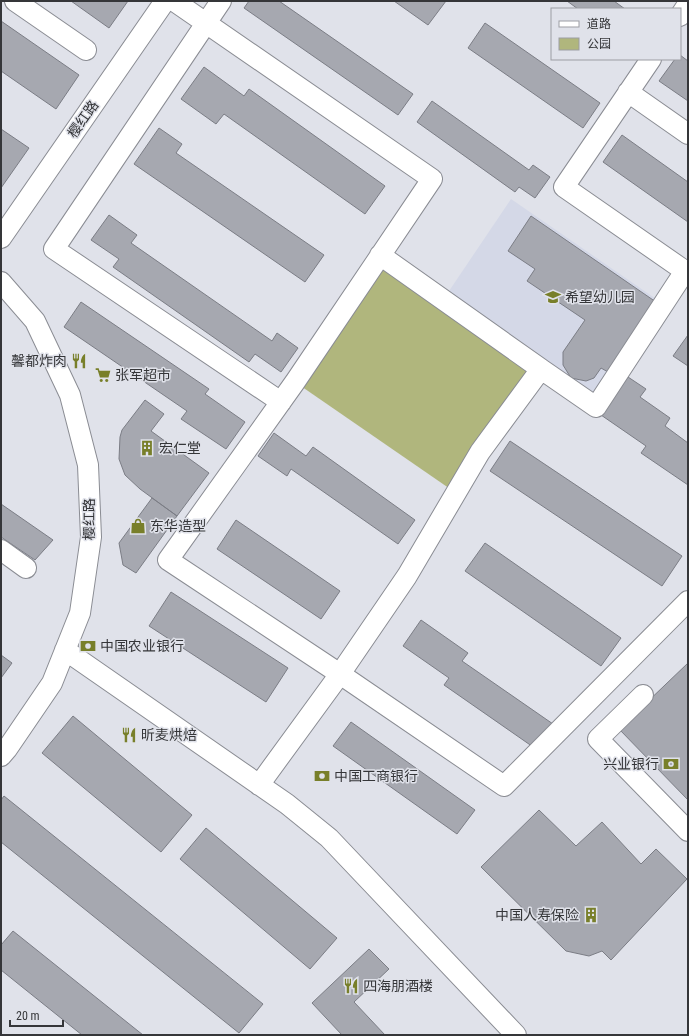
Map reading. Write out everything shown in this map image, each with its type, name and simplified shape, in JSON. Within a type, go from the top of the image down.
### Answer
[{"type":"street","points":[[15,1],[86,50]]},
{"type":"street","name":"樱红路","points":[[1,238],[165,1]]},
{"type":"street","points":[[174,1],[432,179],[281,402],[168,560],[340,674],[504,786],[688,601]]},
{"type":"street","points":[[221,1],[54,249],[281,402]]},
{"type":"street","points":[[681,14],[688,4]]},
{"type":"street","points":[[380,255],[596,407],[687,269],[564,186],[650,60]]},
{"type":"street","points":[[628,92],[688,134]]},
{"type":"street","name":"樱红路","points":[[1,282],[35,321],[70,394],[88,465],[91,537],[80,613],[52,683],[2,754]]},
{"type":"street","points":[[260,785],[340,674],[407,576],[480,452],[541,369]]},
{"type":"street","points":[[1,550],[26,568]]},
{"type":"street","points":[[65,650],[287,804],[328,838],[516,1035]]},
{"type":"street","points":[[643,695],[598,739],[688,831]]},
{"type":"shaded area","name":"希望幼儿园","points":[[511,199],[659,301],[594,396],[447,294]]},
{"type":"green space","points":[[380,255],[541,369],[456,493],[295,382]]},
{"type":"building","points":[[71,1],[128,1],[109,28]]},
{"type":"building","points":[[249,1],[279,1],[413,94],[398,115],[244,8]]},
{"type":"building","points":[[394,1],[446,1],[428,25]]},
{"type":"building","points":[[567,1],[614,1],[624,8],[577,8]]},
{"type":"building","points":[[1,21],[79,75],[56,109],[1,71]]},
{"type":"building","points":[[485,23],[600,103],[583,128],[468,48]]},
{"type":"building","points":[[681,56],[688,61],[688,101],[659,81],[674,60],[681,60]]},
{"type":"building","points":[[204,67],[244,96],[249,89],[385,186],[365,214],[224,114],[216,124],[181,99]]},
{"type":"building","points":[[432,101],[529,170],[533,165],[550,177],[535,198],[519,187],[515,192],[417,122]]},
{"type":"building","points":[[159,128],[182,144],[176,153],[324,255],[305,282],[134,164]]},
{"type":"building","points":[[1,129],[29,148],[1,188]]},
{"type":"building","points":[[622,135],[688,182],[688,222],[603,162]]},
{"type":"building","points":[[109,215],[137,235],[131,243],[272,341],[277,333],[298,348],[281,372],[255,354],[249,362],[113,267],[119,259],[91,240]]},
{"type":"building","points":[[531,216],[656,302],[608,372],[601,368],[594,378],[586,381],[571,378],[563,365],[563,352],[585,320],[527,281],[535,269],[508,251]]},
{"type":"building","points":[[81,302],[209,389],[205,394],[245,422],[226,449],[181,419],[187,411],[64,327]]},
{"type":"building","points":[[688,335],[688,366],[673,356]]},
{"type":"building","points":[[628,377],[646,389],[640,397],[670,418],[665,426],[688,443],[688,485],[641,453],[646,446],[601,415]]},
{"type":"building","name":"宏仁堂","points":[[145,400],[164,414],[151,431],[209,473],[177,516],[140,489],[125,475],[119,459],[120,437],[122,430]]},
{"type":"building","points":[[274,433],[306,456],[313,447],[415,520],[398,544],[291,469],[287,476],[258,456]]},
{"type":"building","points":[[510,441],[682,556],[662,586],[490,471]]},
{"type":"building","points":[[152,498],[177,516],[136,573],[123,565],[119,543]]},
{"type":"building","points":[[1,504],[53,540],[35,560],[1,537]]},
{"type":"building","points":[[236,520],[340,591],[321,619],[217,549]]},
{"type":"building","points":[[485,543],[621,638],[601,666],[465,571]]},
{"type":"building","points":[[171,592],[288,668],[266,702],[149,626]]},
{"type":"building","points":[[421,620],[468,653],[462,661],[553,724],[536,749],[444,685],[449,678],[403,646]]},
{"type":"building","points":[[1,655],[12,663],[1,678]]},
{"type":"building","name":"兴业银行","points":[[688,663],[688,800],[619,729]]},
{"type":"building","points":[[73,716],[192,815],[161,852],[42,753]]},
{"type":"building","points":[[351,722],[475,810],[457,834],[333,746]]},
{"type":"building","points":[[4,796],[263,1004],[239,1033],[1,842],[1,800]]},
{"type":"building","name":"中国人寿保险","points":[[539,810],[576,846],[602,822],[641,864],[656,849],[687,879],[611,960],[602,951],[589,956],[566,951],[481,867]]},
{"type":"building","points":[[206,828],[337,938],[310,969],[180,859]]},
{"type":"building","points":[[13,931],[143,1035],[82,1035],[1,970],[1,945]]},
{"type":"building","name":"四海朋酒楼","points":[[369,949],[389,969],[354,1002],[385,1035],[342,1035],[312,1003]]},
{"type":"place","name":"希望幼儿园","points":[[553,297]]},
{"type":"place","name":"馨都炸肉","points":[[79,361]]},
{"type":"place","name":"张军超市","points":[[103,375]]},
{"type":"place","name":"宏仁堂","points":[[147,448]]},
{"type":"place","name":"东华造型","points":[[138,526]]},
{"type":"place","name":"中国农业银行","points":[[88,646]]},
{"type":"place","name":"昕麦烘焙","points":[[129,735]]},
{"type":"place","name":"兴业银行","points":[[671,764]]},
{"type":"place","name":"中国工商银行","points":[[322,776]]},
{"type":"place","name":"中国人寿保险","points":[[591,915]]},
{"type":"place","name":"四海朋酒楼","points":[[351,986]]}]
